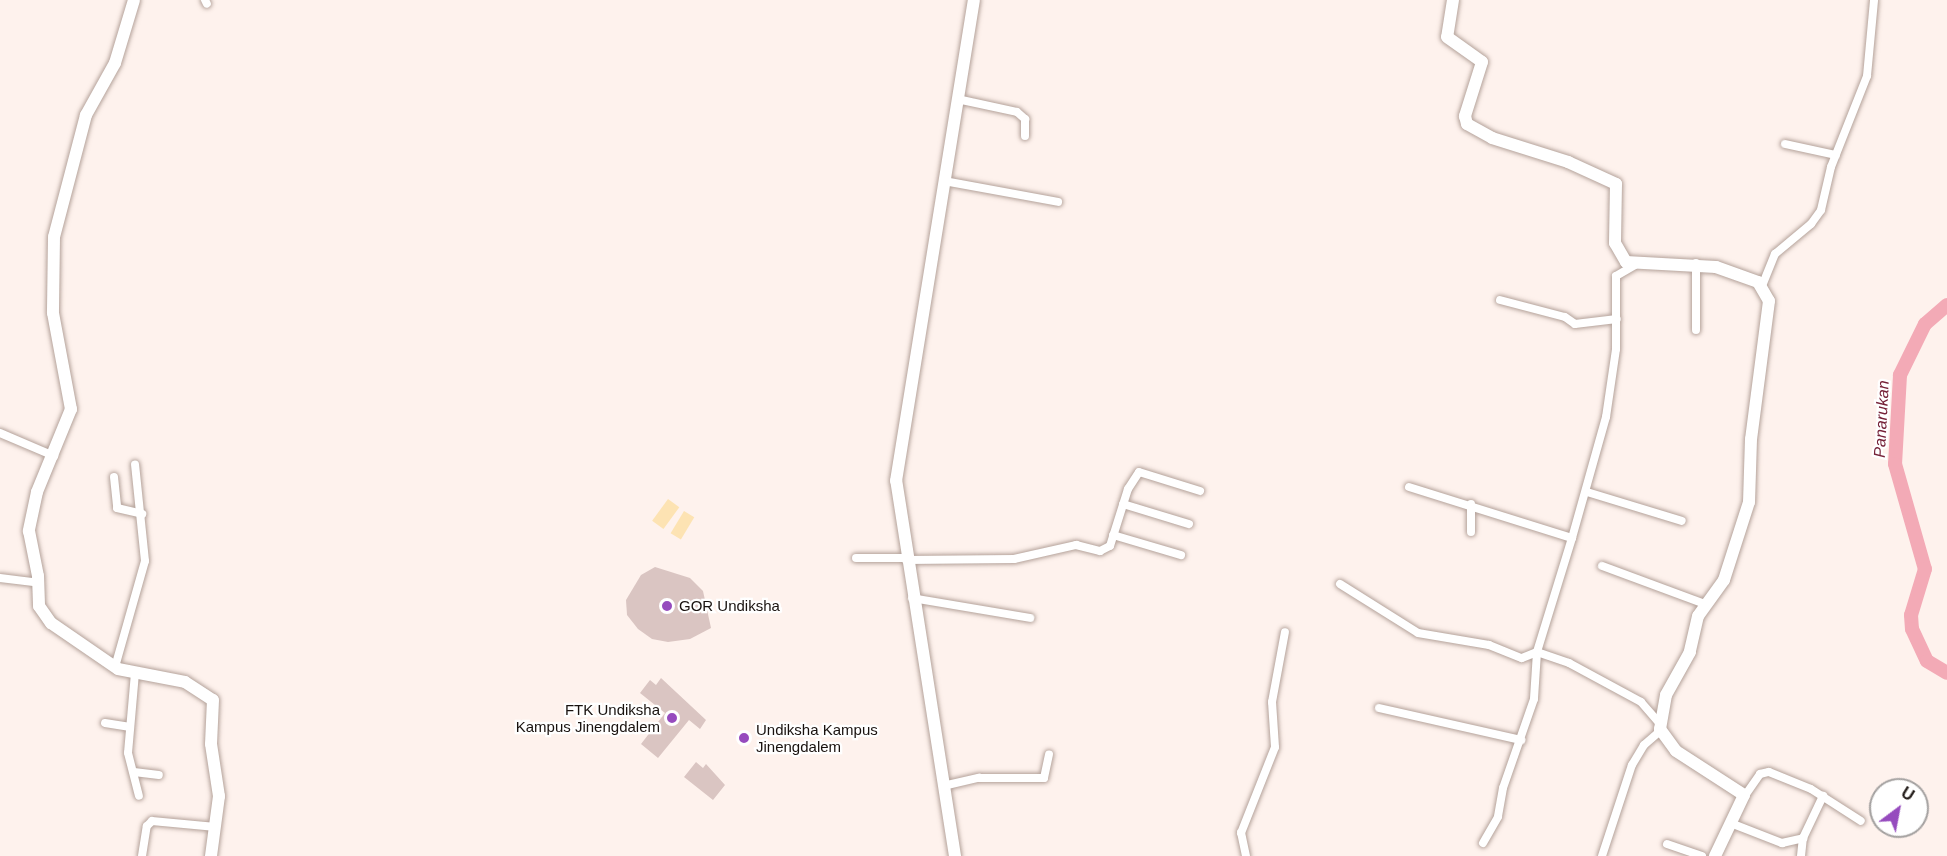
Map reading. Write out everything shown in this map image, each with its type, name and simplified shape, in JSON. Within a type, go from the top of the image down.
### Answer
[{"type":"street","points":[[134,0],[115,63],[86,115],[54,237],[55,327],[71,403],[29,526],[38,583],[39,606],[46,618],[115,667],[185,682],[213,700],[211,744],[219,790],[211,856]]},
{"type":"street","points":[[955,856],[906,559],[896,472],[974,0]]},
{"type":"street","points":[[1453,0],[1447,37],[1482,62],[1465,116],[1467,124],[1492,138],[1614,182],[1619,191],[1615,247],[1620,258],[1635,265],[1696,263],[1749,277],[1762,286]]},
{"type":"street","points":[[1602,856],[1632,765],[1644,745],[1661,728],[1666,695],[1690,652],[1705,604],[1724,580],[1749,502],[1751,439],[1770,314],[1762,286],[1777,251],[1819,213],[1836,155],[1869,70],[1874,0]]},
{"type":"street","points":[[957,99],[1017,112],[1025,120],[1025,136]]},
{"type":"street","points":[[1785,144],[1836,155]]},
{"type":"street","points":[[944,181],[1058,202]]},
{"type":"street","points":[[1696,263],[1696,330]]},
{"type":"street","points":[[1484,843],[1498,817],[1503,788],[1521,740],[1536,688],[1537,652],[1587,492],[1606,417],[1617,319],[1616,276],[1635,265]]},
{"type":"street","points":[[1500,300],[1565,317],[1575,324],[1617,319]]},
{"type":"street","points":[[0,433],[54,456]]},
{"type":"street","points":[[115,667],[144,562],[142,514],[136,498],[135,465]]},
{"type":"street","points":[[856,558],[1014,559],[1065,546],[1100,551],[1110,546],[1123,504],[1139,472],[1200,491]]},
{"type":"street","points":[[114,477],[117,508],[142,514]]},
{"type":"street","points":[[1408,487],[1471,504],[1572,538]]},
{"type":"street","points":[[1587,492],[1682,521]]},
{"type":"street","points":[[1123,504],[1189,524]]},
{"type":"street","points":[[1470,532],[1471,504]]},
{"type":"street","points":[[1113,535],[1180,555]]},
{"type":"street","points":[[1602,566],[1705,604]]},
{"type":"street","points":[[0,578],[38,583]]},
{"type":"street","points":[[1340,584],[1418,633],[1489,645],[1522,658],[1537,652],[1618,688],[1648,707],[1676,751],[1744,797]]},
{"type":"street","points":[[912,598],[1030,618]]},
{"type":"street","points":[[1246,856],[1241,833],[1275,747],[1272,702],[1285,632]]},
{"type":"street","points":[[135,673],[129,727],[139,796]]},
{"type":"street","points":[[1379,708],[1521,740]]},
{"type":"street","points":[[105,723],[129,727]]},
{"type":"street","points":[[943,786],[980,778],[1044,778],[1049,755]]},
{"type":"street","points":[[1715,856],[1733,824],[1744,797],[1765,771],[1823,796],[1861,821]]},
{"type":"street","points":[[134,772],[159,775]]},
{"type":"street","points":[[1801,856],[1803,838],[1823,796]]},
{"type":"street","points":[[142,856],[146,829],[152,821],[216,827]]},
{"type":"street","points":[[1733,824],[1782,843],[1803,838]]},
{"type":"street","points":[[1667,844],[1684,853],[1702,856]]},
{"type":"shaded area","points":[[668,499],[679,507],[663,529],[652,521]]},
{"type":"shaded area","points":[[684,511],[694,517],[681,539],[671,533]]},
{"type":"building","name":"GOR Undiksha","points":[[655,567],[690,578],[703,591],[711,628],[690,639],[668,642],[652,639],[638,629],[627,615],[626,600],[641,575]]},
{"type":"building","name":"FTK Undiksha Kampus Jinengdalem","points":[[661,678],[706,720],[700,729],[689,720],[658,758],[641,744],[665,713],[640,693],[650,680],[656,685]]},
{"type":"building","points":[[696,762],[703,768],[706,764],[725,785],[713,800],[684,777]]},
{"type":"waterway","name":"Panarukan","points":[[1947,305],[1925,324],[1900,375],[1895,464],[1925,569],[1911,615],[1912,629],[1927,661],[1947,673]]},
{"type":"place","name":"GOR Undiksha","points":[[667,606]]},
{"type":"place","name":"FTK Undiksha Kampus Jinengdalem","points":[[672,718]]},
{"type":"place","name":"Undiksha Kampus Jinengdalem","points":[[744,738]]}]
